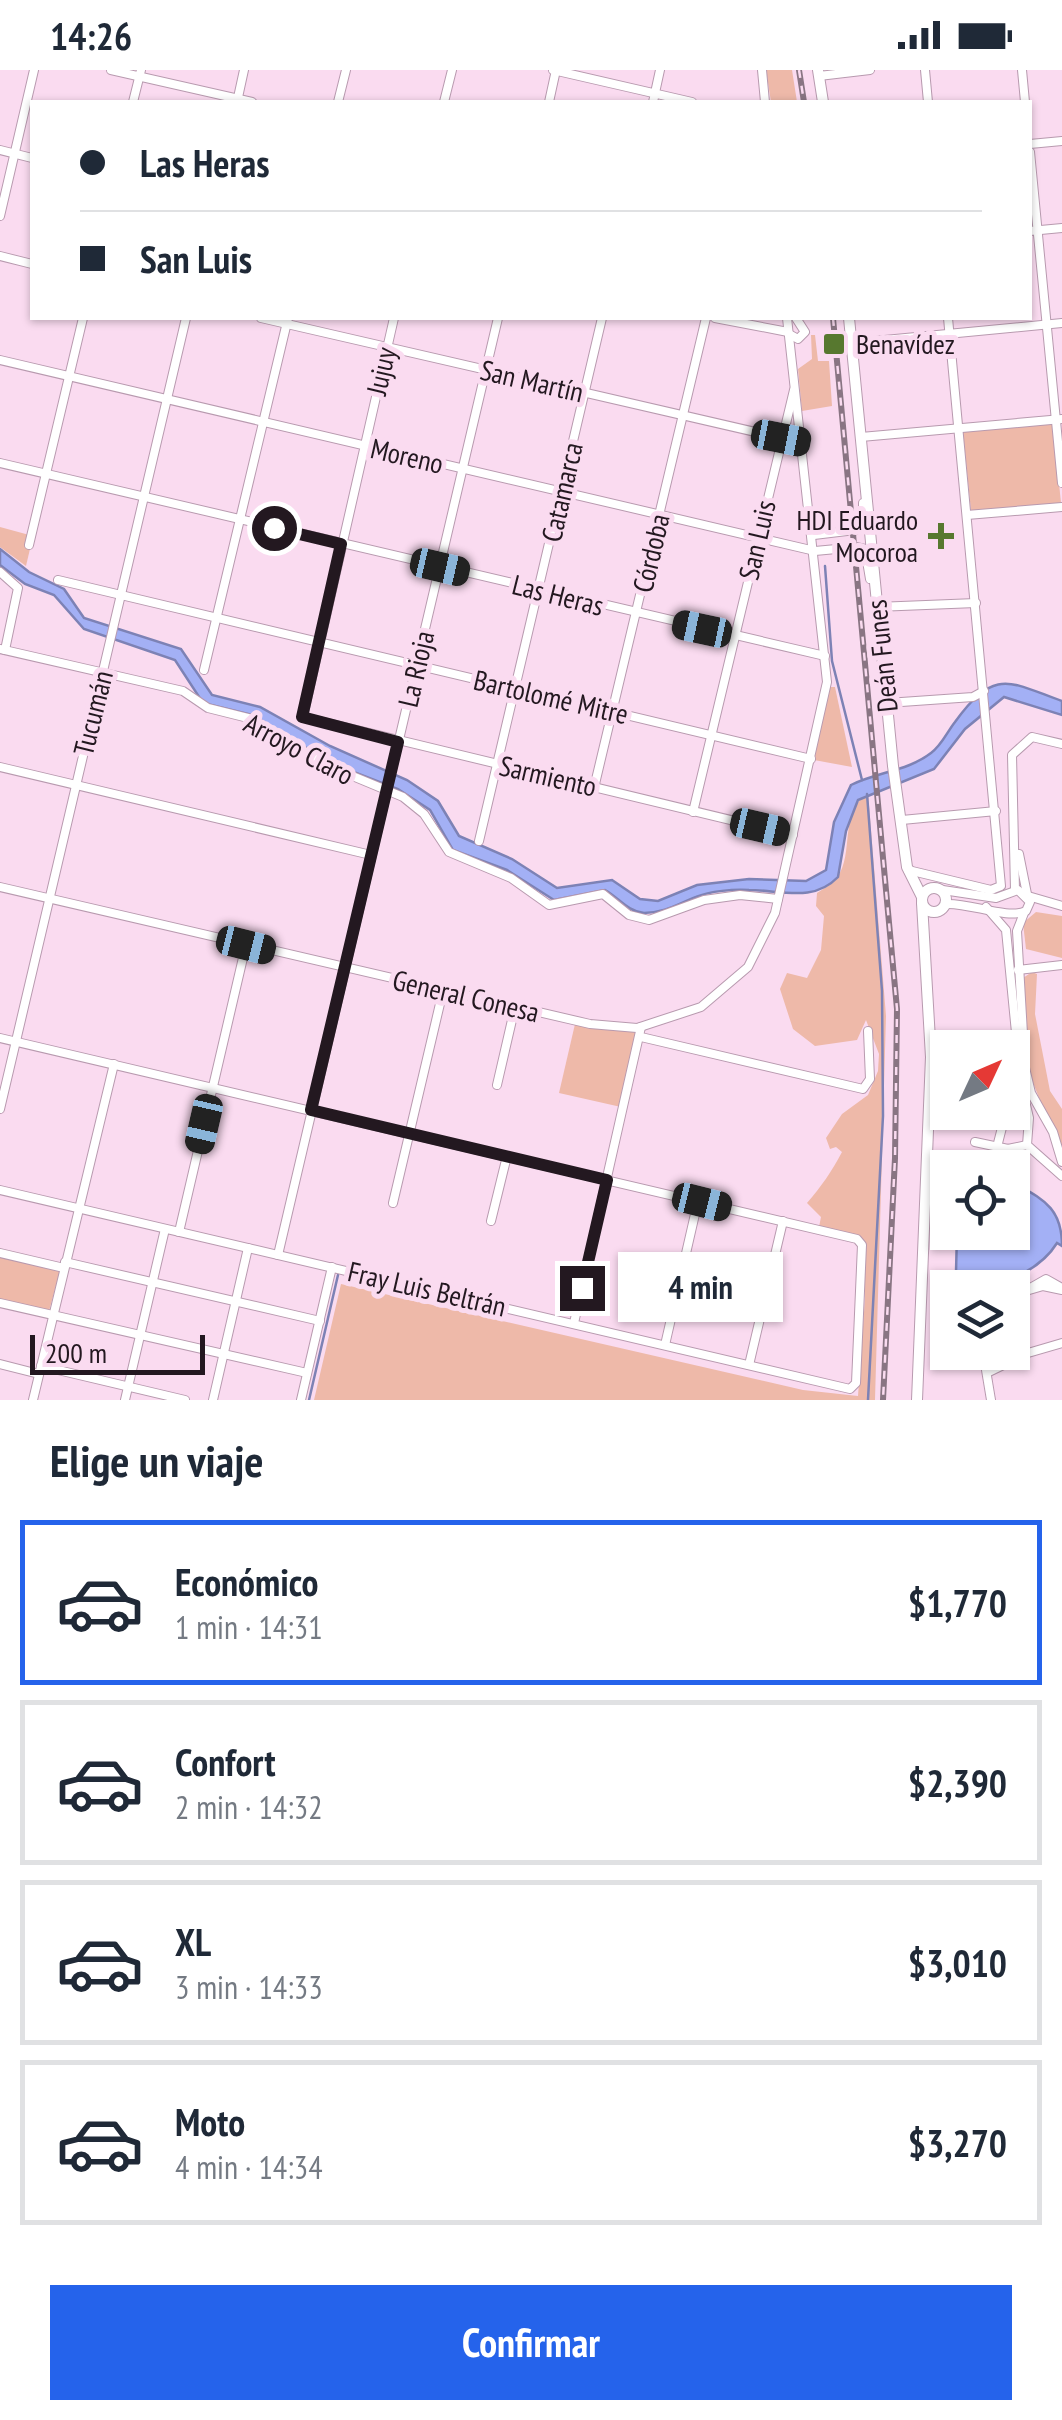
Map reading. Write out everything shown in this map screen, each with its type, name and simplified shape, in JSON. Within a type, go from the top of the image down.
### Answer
[{"type":"main road","points":[[818,73],[823,100]]},
{"type":"main road","name":"Deán Funes","points":[[849,320],[893,766],[909,872]]},
{"type":"main road","points":[[909,872],[928,894],[929,912],[944,907]]},
{"type":"main road","points":[[928,894],[943,893],[944,907],[931,928],[928,963]]},
{"type":"main road","points":[[917,1400],[930,1147],[928,894]]},
{"type":"street","points":[[0,216],[34,70]]},
{"type":"street","points":[[111,70],[140,73],[234,100]]},
{"type":"street","points":[[237,100],[244,70]]},
{"type":"street","points":[[338,100],[346,70]]},
{"type":"street","points":[[444,100],[452,70]]},
{"type":"street","points":[[549,100],[555,70],[654,98],[660,70]]},
{"type":"street","points":[[762,70],[765,100]]},
{"type":"street","points":[[818,73],[870,70]]},
{"type":"street","points":[[925,70],[928,100]]},
{"type":"street","points":[[1022,70],[1025,100]]},
{"type":"street","points":[[134,100],[140,73]]},
{"type":"street","points":[[1032,144],[1062,141]]},
{"type":"street","points":[[0,150],[30,158]]},
{"type":"street","points":[[1032,192],[1059,419],[1062,483]]},
{"type":"street","points":[[1034,231],[1062,228]]},
{"type":"street","points":[[0,256],[30,264]]},
{"type":"street","points":[[29,545],[82,320]]},
{"type":"street","name":"Tucumán","points":[[0,1108],[186,320]]},
{"type":"street","name":"Jujuy","points":[[302,717],[394,320]]},
{"type":"street","name":"La Rioja","points":[[278,1255],[498,320]]},
{"type":"street","name":"Catamarca","points":[[480,841],[602,320]]},
{"type":"street","name":"Córdoba","points":[[594,788],[706,320]]},
{"type":"street","points":[[725,320],[788,332],[800,338]]},
{"type":"street","points":[[574,1324],[641,1032],[681,1017],[733,984],[754,959],[784,876],[827,689],[814,534],[787,320]]},
{"type":"street","points":[[788,332],[797,320],[805,330],[794,366]]},
{"type":"street","points":[[909,872],[991,890],[1001,882],[948,320]]},
{"type":"street","points":[[204,670],[288,321]]},
{"type":"street","name":"San Martín","points":[[288,321],[803,443]]},
{"type":"street","points":[[852,343],[1062,324]]},
{"type":"street","name":"Moreno","points":[[0,360],[815,551],[865,549],[878,610]]},
{"type":"street","name":"San Luis","points":[[693,812],[796,386]]},
{"type":"street","points":[[861,437],[1059,419]]},
{"type":"street","name":"Las Heras","points":[[0,463],[825,656]]},
{"type":"street","points":[[814,534],[851,531],[863,526],[866,485]]},
{"type":"street","points":[[967,515],[1062,506]]},
{"type":"street","points":[[0,572],[18,588],[3,649],[104,672]]},
{"type":"street","name":"Bartolomé Mitre","points":[[58,580],[811,758]]},
{"type":"street","points":[[878,610],[976,603]]},
{"type":"street","name":"Arroyo Claro","points":[[104,672],[187,692],[203,706],[252,719],[334,769],[387,789],[424,814],[448,852],[511,878],[554,906],[603,894],[629,915],[649,920],[704,900],[740,895],[778,897]]},
{"type":"street","points":[[887,703],[984,692]]},
{"type":"street","name":"Sarmiento","points":[[302,717],[793,835]]},
{"type":"street","points":[[1015,890],[1011,770],[1014,751],[1027,739],[1038,736],[1062,744]]},
{"type":"street","points":[[0,767],[370,855]]},
{"type":"street","points":[[902,820],[996,811]]},
{"type":"street","points":[[1015,836],[1028,895],[1018,927],[1016,971],[1027,1146]]},
{"type":"street","name":"General Conesa","points":[[0,887],[443,991],[641,1032],[863,1089],[870,1078],[868,1030]]},
{"type":"street","points":[[1015,890],[1062,909]]},
{"type":"street","points":[[928,894],[1006,896],[1015,890]]},
{"type":"street","points":[[1006,896],[1009,912]]},
{"type":"street","points":[[944,907],[986,907],[1009,912],[1062,909]]},
{"type":"street","points":[[986,907],[1005,926],[1016,971],[1028,1083],[1062,1162]]},
{"type":"street","points":[[179,1232],[246,945]]},
{"type":"street","points":[[1016,971],[1062,965]]},
{"type":"street","points":[[394,1203],[443,991]]},
{"type":"street","points":[[497,1085],[515,1007]]},
{"type":"street","points":[[0,1038],[783,1222],[749,1365]]},
{"type":"street","points":[[33,1400],[114,1064]]},
{"type":"street","points":[[1029,1131],[1038,1123],[1049,1125]]},
{"type":"street","points":[[997,1147],[1001,1130]]},
{"type":"street","points":[[976,1142],[997,1147],[1027,1146],[1062,1176]]},
{"type":"street","points":[[1040,1157],[1052,1154],[1056,1145]]},
{"type":"street","points":[[491,1221],[508,1156]]},
{"type":"street","name":"Fray Luis Beltrán","points":[[0,1190],[854,1388],[860,1242],[783,1222]]},
{"type":"street","points":[[665,1345],[698,1201]]},
{"type":"street","points":[[125,1400],[166,1229]]},
{"type":"street","points":[[213,1400],[248,1248]]},
{"type":"street","points":[[0,1253],[153,1282],[320,1321]]},
{"type":"street","points":[[302,1400],[332,1267]]},
{"type":"street","points":[[1030,1289],[1046,1279],[1062,1289]]},
{"type":"street","points":[[0,1303],[308,1373]]},
{"type":"street","points":[[991,1400],[989,1372],[1036,1350],[1062,1344]]},
{"type":"street","points":[[0,1364],[185,1400]]},
{"type":"shaded area","points":[[766,70],[792,70],[797,100],[771,100]]},
{"type":"shaded area","points":[[811,335],[815,335],[818,361],[829,361],[832,406],[802,411],[798,369],[812,359]]},
{"type":"shaded area","points":[[1053,424],[1061,503],[971,511],[963,432]]},
{"type":"shaded area","points":[[0,527],[33,536],[26,566],[0,547]]},
{"type":"shaded area","points":[[830,687],[835,687],[852,767],[814,760]]},
{"type":"shaded area","points":[[868,793],[886,1016],[875,1400],[314,1400],[341,1284],[803,1390],[858,1396],[865,1298],[863,1239],[819,1227],[821,1217],[807,1203],[842,1152],[836,1147],[830,1149],[826,1138],[842,1114],[868,1095],[878,1071],[879,1054],[866,1020],[857,1040],[815,1046],[793,1029],[780,989],[787,973],[807,978],[821,950],[824,916],[816,906],[817,893],[835,880],[842,868],[853,811]]},
{"type":"shaded area","points":[[1036,912],[1062,916],[1062,958],[1026,949],[1023,923]]},
{"type":"shaded area","points":[[1032,972],[1037,974],[1035,1014],[1050,1091],[1062,1109],[1062,1154],[1030,1075],[1030,1030],[1026,1030],[1023,978]]},
{"type":"shaded area","points":[[575,1024],[637,1032],[621,1107],[559,1093]]},
{"type":"shaded area","points":[[0,1255],[60,1271],[49,1311],[0,1301]]},
{"type":"water","points":[[0,549],[29,572],[64,589],[84,618],[181,649],[212,695],[260,707],[330,746],[407,780],[438,801],[459,836],[512,859],[557,888],[612,880],[640,899],[658,901],[697,885],[749,879],[806,881],[826,870],[834,822],[851,785],[912,764],[931,753],[981,693],[992,686],[1015,685],[1062,701],[1062,715],[1004,697],[965,729],[934,769],[858,800],[846,831],[838,877],[818,890],[722,891],[644,913],[605,890],[554,900],[507,870],[453,850],[430,810],[398,789],[333,764],[252,715],[203,703],[175,660],[84,629],[54,595],[25,584],[0,565]]},
{"type":"water","points":[[1030,1192],[1055,1214],[1062,1246],[1057,1243],[1031,1269],[956,1270],[957,1250],[1030,1250]]},
{"type":"waterway","points":[[825,566],[832,661],[862,780]]},
{"type":"waterway","points":[[867,794],[882,991],[883,1116],[868,1400]]},
{"type":"waterway","points":[[309,1400],[338,1275]]},
{"type":"railway","points":[[799,70],[804,100]]},
{"type":"railway","points":[[833,320],[897,1009],[895,1158],[883,1400]]},
{"type":"place","name":"Benavídez","points":[[834,344]]},
{"type":"place","name":"HDI Eduardo Mocoroa","points":[[941,536]]},
{"type":"route","points":[[274,528],[341,544],[302,717],[398,742],[311,1110],[607,1180],[582,1288]]}]
